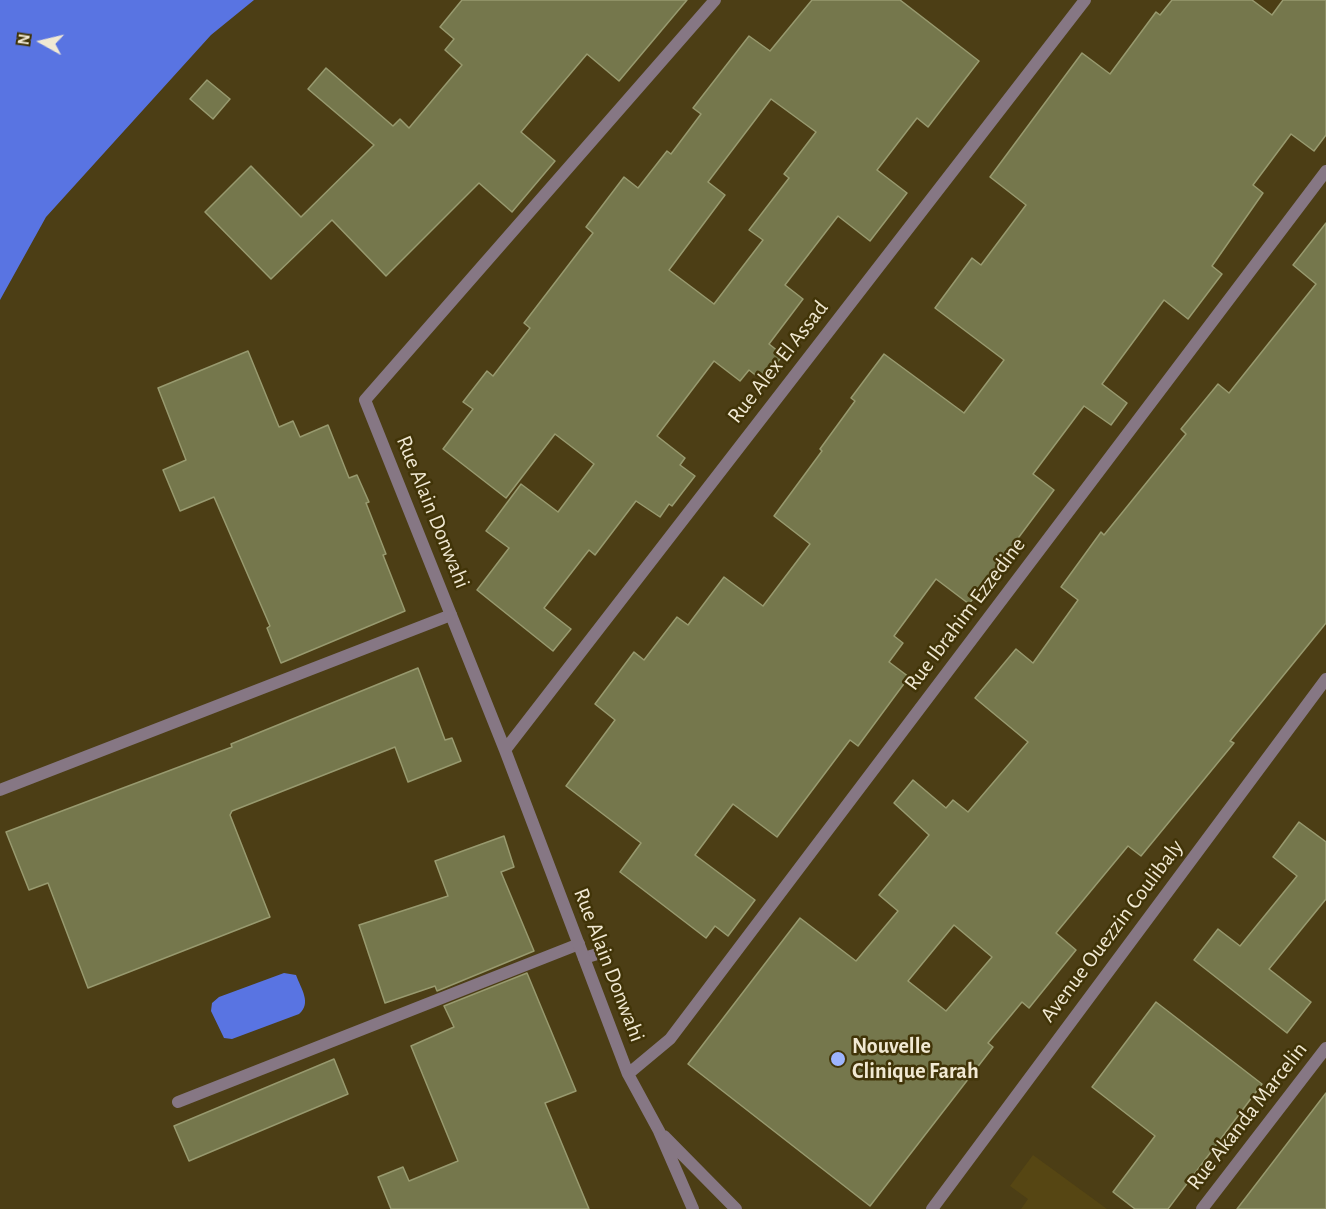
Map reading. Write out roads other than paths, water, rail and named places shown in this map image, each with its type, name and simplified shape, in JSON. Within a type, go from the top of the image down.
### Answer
[{"type":"street","name":"Rue Alain Donwahi","points":[[693,1209],[659,1131],[628,1074],[506,750],[365,399],[715,0]]},
{"type":"street","name":"Rue Alex El Assad","points":[[506,750],[1085,0]]},
{"type":"street","name":"Rue Ibrahim Ezzedine","points":[[628,1074],[670,1039],[1326,171]]},
{"type":"street","points":[[0,789],[451,615]]},
{"type":"street","name":"Avenue Ouezzin Coulibaly","points":[[932,1209],[1326,679]]},
{"type":"street","points":[[178,1102],[579,944]]},
{"type":"street","points":[[584,958],[604,952]]},
{"type":"street","name":"Rue Akanda Marcelin","points":[[1202,1209],[1326,1048]]},
{"type":"street","name":"Rue Alain Donwahi","points":[[659,1131],[736,1209]]},
{"type":"water","points":[[0,0],[254,0],[211,35],[46,217],[0,300]]},
{"type":"water","points":[[284,973],[296,975],[305,1001],[303,1010],[299,1014],[232,1039],[224,1038],[211,1011],[212,1003],[219,997]]},
{"type":"place","name":"Nouvelle Clinique Farah","points":[[838,1059]]}]
